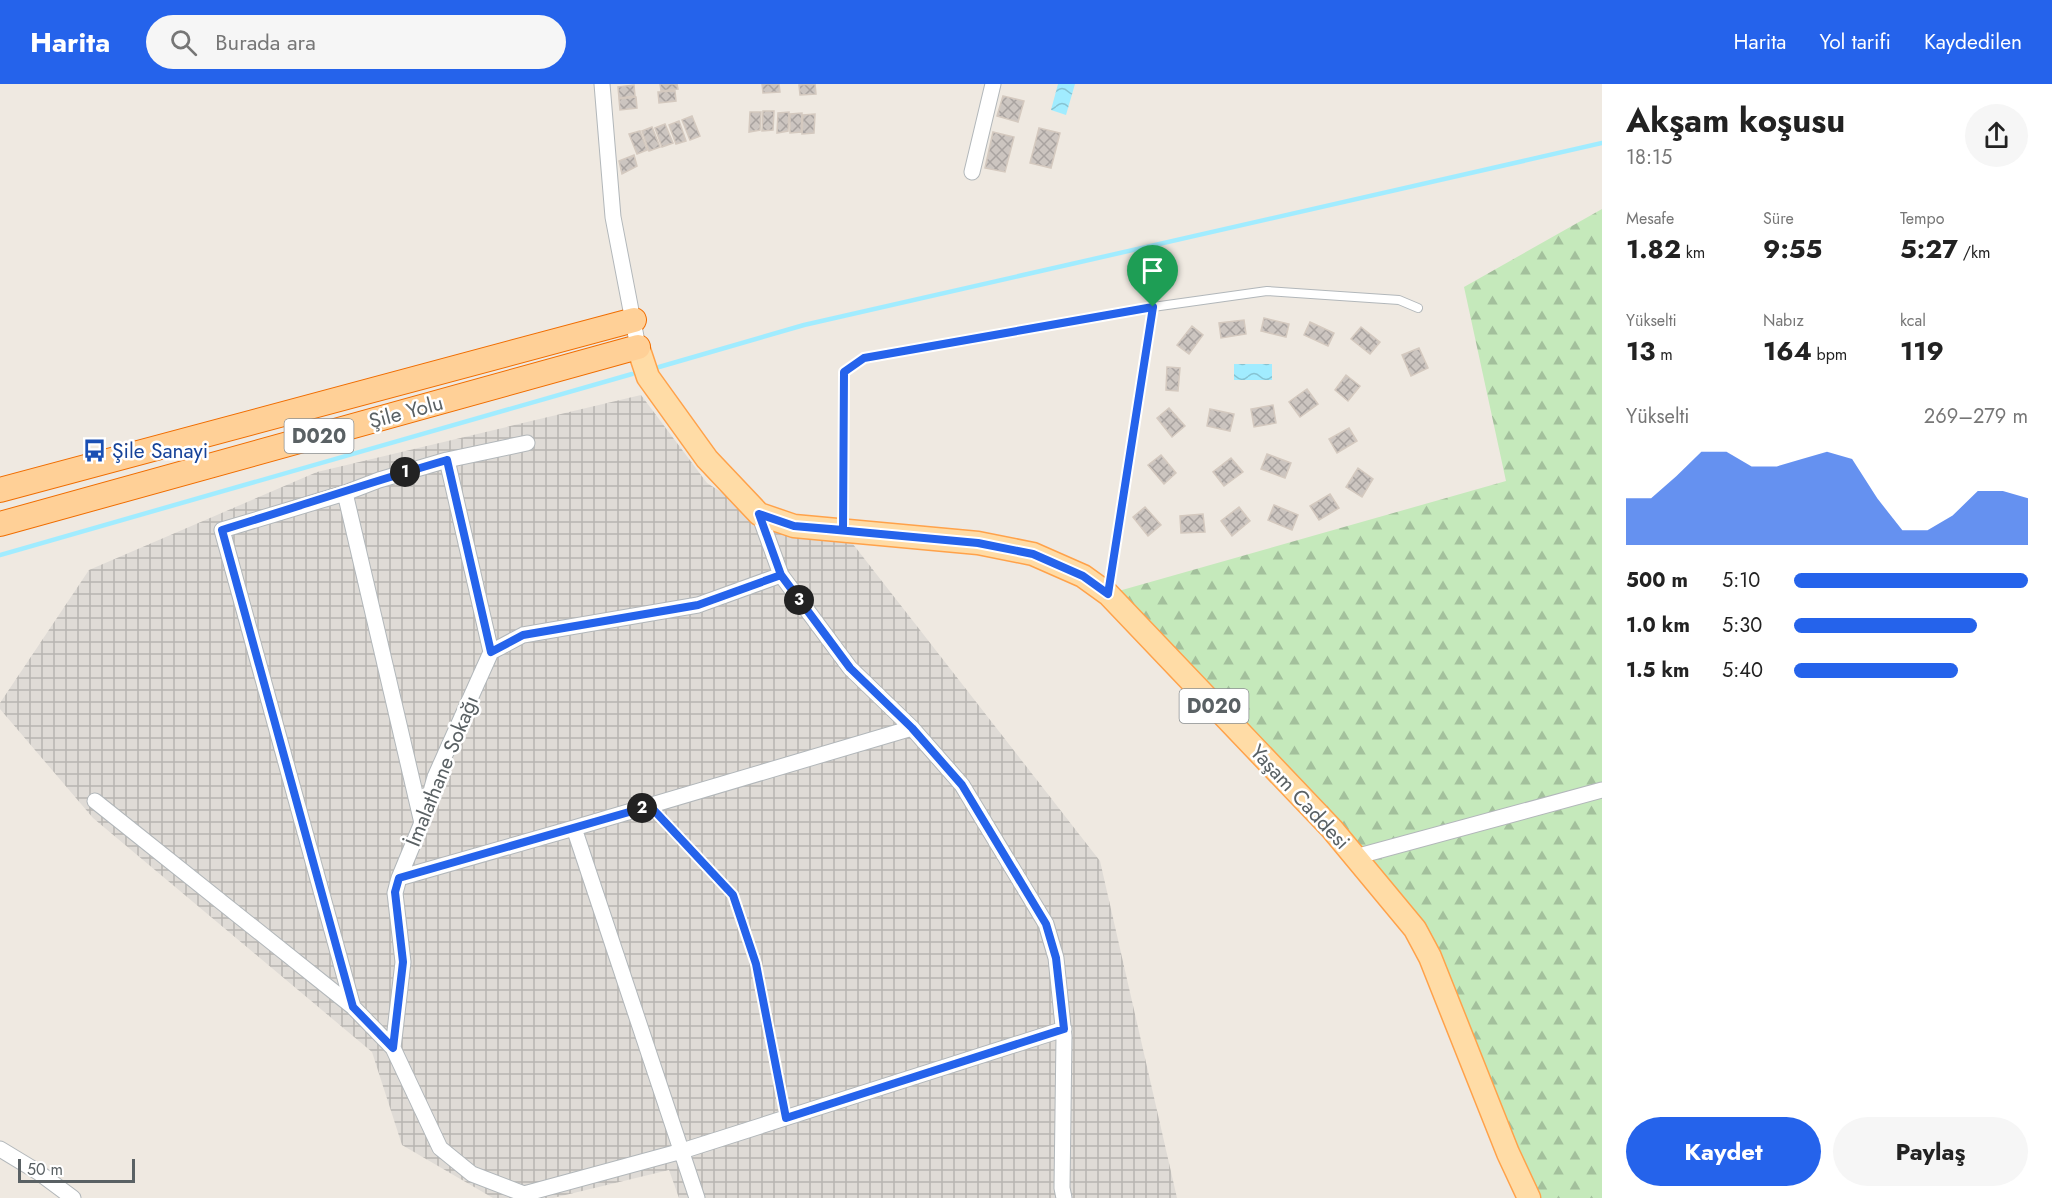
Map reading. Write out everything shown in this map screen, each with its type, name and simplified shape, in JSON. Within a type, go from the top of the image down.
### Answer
[{"type":"highway","name":"Şile Yolu","points":[[0,490],[634,320]]},
{"type":"highway","name":"Şile Yolu","points":[[0,524],[638,347]]},
{"type":"main road","name":"Yaşam Caddesi","points":[[638,347],[648,377],[707,459],[759,514],[794,526],[978,543],[1033,554],[1083,576],[1108,594],[1332,829],[1415,928],[1430,957],[1508,1153],[1529,1198]]},
{"type":"street","points":[[602,84],[613,217],[638,347]]},
{"type":"street","points":[[972,172],[993,84]]},
{"type":"street","points":[[353,1007],[222,530],[447,460],[527,442]]},
{"type":"street","points":[[447,460],[491,652],[523,635],[698,605],[781,575]]},
{"type":"street","points":[[345,492],[422,824]]},
{"type":"street","points":[[759,514],[781,575],[850,668],[912,728],[962,785],[1046,924],[1056,958],[1064,1029],[1064,1198]]},
{"type":"street","name":"İmalathane Sokağı","points":[[393,1048],[403,962],[395,892],[422,824],[435,777],[491,652]]},
{"type":"street","points":[[399,878],[912,728]]},
{"type":"street","points":[[1355,856],[1602,790]]},
{"type":"street","points":[[95,801],[353,1007],[393,1048],[440,1148],[472,1174],[524,1194],[682,1151],[1064,1029]]},
{"type":"street","points":[[574,828],[697,1198]]},
{"type":"street","points":[[0,1149],[38,1172],[73,1198]]},
{"type":"lane","points":[[843,530],[844,372],[864,358],[1153,307],[1267,291],[1399,300],[1418,308]]},
{"type":"lane","points":[[1108,594],[1153,307]]},
{"type":"lane","points":[[650,806],[733,895],[756,964],[786,1118]]},
{"type":"shaded area","points":[[641,395],[707,483],[759,516],[842,530],[1100,861],[1177,1198],[679,1198],[669,1170],[553,1198],[493,1198],[402,1145],[372,1052],[93,818],[0,709],[0,703],[89,570],[317,472]],"holes":[[[1046,924],[1064,1029],[1061,1027],[1041,925]]]},
{"type":"green space","points":[[1602,209],[1602,1198],[1530,1198],[1415,929],[1108,594],[1506,481],[1464,287]]},
{"type":"water","points":[[1058,84],[1075,84],[1066,115],[1051,110]]},
{"type":"water","points":[[1234,364],[1272,364],[1272,380],[1234,380]]},
{"type":"building","points":[[660,84],[677,84],[678,89],[661,91]]},
{"type":"building","points":[[762,84],[779,84],[780,92],[763,93]]},
{"type":"building","points":[[815,84],[816,94],[800,95],[799,85]]},
{"type":"building","points":[[634,85],[635,96],[619,98],[618,87]]},
{"type":"building","points":[[675,91],[676,101],[659,103],[658,92]]},
{"type":"building","points":[[1003,96],[1024,101],[1018,122],[997,116]]},
{"type":"building","points":[[636,97],[637,108],[620,110],[619,99]]},
{"type":"building","points":[[763,111],[774,111],[773,130],[762,131]]},
{"type":"building","points":[[750,112],[761,112],[760,130],[749,132]]},
{"type":"building","points":[[789,112],[788,131],[777,133],[778,113]]},
{"type":"building","points":[[802,113],[801,132],[790,133],[790,114]]},
{"type":"building","points":[[815,114],[814,133],[802,134],[803,115]]},
{"type":"building","points":[[692,116],[700,136],[690,140],[682,120]]},
{"type":"building","points":[[679,121],[686,141],[676,144],[669,125]]},
{"type":"building","points":[[665,124],[673,143],[662,147],[655,128]]},
{"type":"building","points":[[652,127],[660,147],[649,151],[642,131]]},
{"type":"building","points":[[1039,128],[1060,133],[1051,168],[1030,163]]},
{"type":"building","points":[[640,131],[647,150],[637,154],[629,134]]},
{"type":"building","points":[[993,132],[1014,137],[1005,172],[985,168]]},
{"type":"building","points":[[634,155],[637,166],[622,174],[619,161]]},
{"type":"building","points":[[1264,318],[1289,324],[1286,337],[1261,331]]},
{"type":"building","points":[[1244,320],[1246,334],[1221,338],[1219,323]]},
{"type":"building","points":[[1310,322],[1334,333],[1328,346],[1304,335]]},
{"type":"building","points":[[1192,326],[1203,335],[1189,354],[1177,345]]},
{"type":"building","points":[[1361,327],[1380,342],[1370,354],[1351,339]]},
{"type":"building","points":[[1419,348],[1428,368],[1411,376],[1402,355]]},
{"type":"building","points":[[1167,367],[1180,368],[1178,391],[1166,390]]},
{"type":"building","points":[[1346,375],[1360,386],[1348,401],[1335,390]]},
{"type":"building","points":[[1307,389],[1318,404],[1300,417],[1289,402]]},
{"type":"building","points":[[1273,405],[1276,423],[1254,427],[1251,409]]},
{"type":"building","points":[[1169,408],[1185,426],[1172,437],[1157,418]]},
{"type":"building","points":[[1210,409],[1234,414],[1230,431],[1207,426]]},
{"type":"building","points":[[1349,428],[1357,441],[1337,453],[1329,439]]},
{"type":"building","points":[[1267,454],[1291,463],[1285,478],[1261,469]]},
{"type":"building","points":[[1161,455],[1176,473],[1164,484],[1148,465]]},
{"type":"building","points":[[1231,458],[1243,472],[1224,486],[1213,472]]},
{"type":"building","points":[[1358,468],[1373,479],[1362,497],[1346,487]]},
{"type":"building","points":[[1330,494],[1339,508],[1319,520],[1310,506]]},
{"type":"building","points":[[1274,505],[1298,515],[1292,530],[1268,520]]},
{"type":"building","points":[[1145,507],[1161,525],[1148,536],[1133,517]]},
{"type":"building","points":[[1239,507],[1250,521],[1232,536],[1221,521]]},
{"type":"building","points":[[1203,514],[1205,532],[1181,533],[1180,516]]},
{"type":"waterway","points":[[659,367],[804,325],[1602,143]]},
{"type":"waterway","points":[[0,555],[632,374]]},
{"type":"place","name":"Şile Sanayi","points":[[94,451]]},
{"type":"route","points":[[1153,307],[864,358],[844,372],[843,530],[794,526],[759,514],[781,575],[698,605],[523,635],[491,652],[447,460],[222,530],[353,1007],[393,1048],[403,962],[395,892],[399,878],[650,806],[733,895],[756,964],[786,1118],[1064,1029],[1056,958],[1046,924],[962,785],[912,728],[850,668],[781,575],[759,514],[794,526],[978,543],[1033,554],[1083,576],[1108,594],[1153,307]]}]
